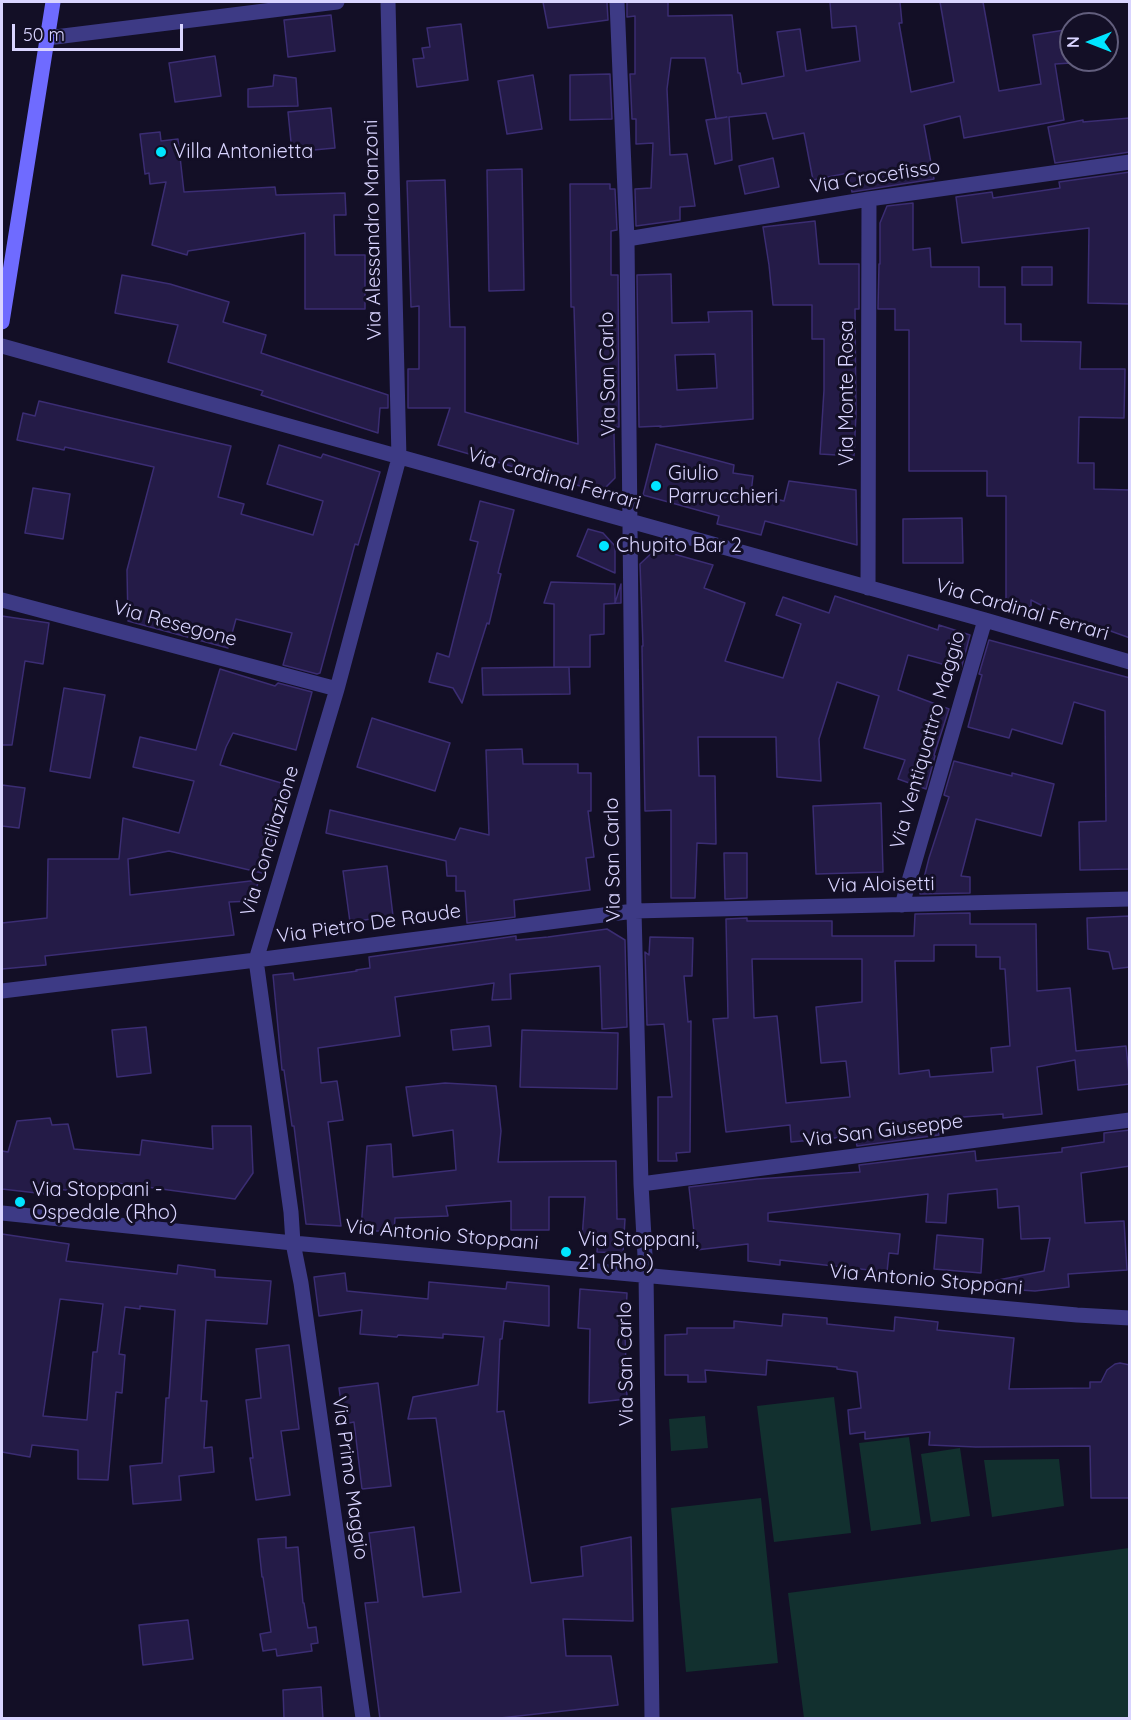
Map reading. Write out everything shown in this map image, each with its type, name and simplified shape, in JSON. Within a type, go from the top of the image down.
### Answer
[{"type":"main road","points":[[2,322],[53,2]]},
{"type":"street","points":[[47,38],[337,2]]},
{"type":"street","name":"Via Alessandro Manzoni","points":[[388,2],[399,458]]},
{"type":"street","name":"Via San Carlo","points":[[617,2],[627,239],[634,911],[645,1274],[652,1719]]},
{"type":"street","name":"Via Crocefisso","points":[[627,239],[868,199],[1130,162]]},
{"type":"street","name":"Via Monte Rosa","points":[[868,199],[868,588]]},
{"type":"street","name":"Via Cardinal Ferrari","points":[[2,346],[1130,662]]},
{"type":"street","name":"Via Conciliazione","points":[[293,1243],[291,1212],[256,960],[337,689],[399,458]]},
{"type":"street","name":"Via Resegone","points":[[2,600],[337,689]]},
{"type":"street","name":"Via Ventiquattro Maggio","points":[[902,905],[985,620]]},
{"type":"street","name":"Via Aloisetti","points":[[634,911],[1130,899]]},
{"type":"street","name":"Via Pietro De Raude","points":[[2,991],[634,911]]},
{"type":"street","name":"Via San Giuseppe","points":[[641,1184],[1130,1120]]},
{"type":"street","name":"Via Antonio Stoppani","points":[[2,1213],[293,1243],[1130,1318]]},
{"type":"street","name":"Via Primo Maggio","points":[[293,1243],[301,1283],[363,1719]]},
{"type":"green space","points":[[834,1397],[851,1533],[774,1542],[757,1406]]},
{"type":"green space","points":[[705,1416],[708,1448],[671,1451],[669,1419]]},
{"type":"green space","points":[[909,1437],[921,1524],[871,1531],[859,1443]]},
{"type":"green space","points":[[960,1448],[970,1516],[931,1522],[921,1454]]},
{"type":"green space","points":[[1059,1459],[1064,1506],[992,1517],[984,1460]]},
{"type":"green space","points":[[761,1498],[778,1663],[686,1672],[671,1508]]},
{"type":"green space","points":[[1129,1548],[1129,1718],[804,1718],[788,1593]]},
{"type":"building","points":[[543,2],[607,2],[608,20],[548,28]]},
{"type":"building","points":[[627,2],[668,2],[668,16],[732,15],[738,73],[740,73],[742,84],[784,76],[777,32],[800,29],[806,71],[860,61],[856,26],[832,28],[830,2],[900,2],[902,23],[899,23],[911,92],[954,82],[940,2],[983,2],[999,91],[1041,84],[1033,35],[1059,31],[1059,64],[1055,64],[1064,120],[964,138],[960,116],[924,125],[934,179],[852,192],[848,173],[813,180],[804,133],[773,139],[766,113],[729,117],[732,160],[715,164],[706,120],[716,119],[705,58],[671,58],[667,89],[670,155],[687,154],[695,206],[680,207],[680,220],[636,226],[635,189],[651,188],[653,143],[636,144],[636,119],[632,119],[630,74],[635,74],[635,16],[627,17]]},
{"type":"building","points":[[331,15],[335,51],[288,57],[284,20]]},
{"type":"building","points":[[461,24],[468,80],[417,87],[413,59],[424,58],[422,48],[430,47],[427,28]]},
{"type":"building","points":[[215,56],[221,96],[175,102],[169,63]]},
{"type":"building","points":[[610,74],[612,119],[570,120],[570,75]]},
{"type":"building","points":[[274,75],[296,78],[298,106],[248,107],[248,89],[273,86]]},
{"type":"building","points":[[533,75],[542,129],[507,134],[498,81]]},
{"type":"building","points":[[331,108],[335,148],[292,152],[288,112]]},
{"type":"building","points":[[1130,118],[1130,152],[1055,163],[1048,127],[1083,120],[1083,122]]},
{"type":"building","points":[[160,132],[161,141],[178,139],[184,192],[275,187],[276,195],[345,193],[346,215],[334,215],[335,255],[365,255],[365,309],[305,309],[305,233],[188,251],[187,255],[152,245],[166,182],[150,184],[149,173],[145,174],[140,134]]},
{"type":"building","points":[[773,158],[779,187],[745,194],[739,166]]},
{"type":"building","points":[[522,169],[524,290],[489,291],[487,170]]},
{"type":"building","points":[[1130,172],[1130,304],[1088,303],[1089,228],[962,243],[956,197],[992,192],[993,198],[1060,188],[1059,182]]},
{"type":"building","points":[[445,180],[450,327],[465,327],[465,412],[578,444],[574,307],[571,307],[570,184],[610,184],[610,189],[615,189],[617,230],[611,231],[611,275],[618,275],[619,427],[614,427],[614,432],[610,432],[614,433],[615,478],[601,492],[438,445],[450,408],[408,408],[408,369],[419,369],[419,306],[411,307],[407,181]]},
{"type":"building","points":[[913,203],[913,250],[930,248],[931,267],[979,267],[979,287],[1005,287],[1005,324],[1021,324],[1021,341],[1081,342],[1080,369],[1125,369],[1124,418],[1079,417],[1078,463],[1094,463],[1094,489],[1130,490],[1130,638],[1074,622],[1031,600],[1031,607],[1006,601],[1006,496],[987,496],[987,471],[909,471],[909,330],[895,330],[895,309],[878,309],[880,223],[887,206]]},
{"type":"building","points":[[815,221],[819,264],[859,264],[859,309],[855,309],[854,456],[820,454],[824,339],[812,339],[812,305],[773,305],[763,227]]},
{"type":"building","points":[[1022,267],[1052,267],[1052,285],[1022,285]]},
{"type":"building","points":[[671,274],[672,323],[709,322],[708,312],[752,311],[753,419],[639,427],[637,275]],"holes":[[[715,354],[717,388],[677,390],[675,355]]]},
{"type":"building","points":[[122,275],[170,284],[229,302],[223,322],[266,335],[261,353],[388,395],[388,408],[380,408],[378,433],[261,395],[263,391],[168,362],[178,325],[115,313]]},
{"type":"building","points":[[39,401],[231,446],[218,497],[244,504],[241,514],[313,535],[323,501],[267,484],[279,445],[321,458],[323,454],[380,472],[358,545],[355,544],[320,673],[283,665],[292,633],[236,619],[228,648],[128,621],[127,570],[154,467],[65,447],[64,450],[17,440],[23,413],[35,416]]},
{"type":"building","points":[[656,444],[734,465],[733,473],[753,476],[751,493],[784,501],[789,481],[856,490],[857,545],[765,521],[761,535],[717,524],[719,516],[643,495]]},
{"type":"building","points":[[33,488],[70,494],[63,539],[25,533]]},
{"type":"building","points":[[480,501],[514,510],[498,573],[501,574],[489,624],[487,623],[462,703],[453,688],[429,682],[437,653],[449,657],[478,542],[470,540]]},
{"type":"building","points":[[962,518],[963,563],[903,563],[903,519]]},
{"type":"building","points":[[588,529],[603,533],[615,546],[615,573],[577,556]]},
{"type":"building","points":[[656,549],[713,565],[704,588],[745,603],[725,661],[783,678],[801,624],[776,615],[783,597],[829,613],[835,596],[938,630],[939,625],[970,635],[961,669],[908,655],[898,690],[949,709],[926,789],[898,779],[905,760],[864,748],[879,696],[837,682],[819,739],[821,781],[777,777],[776,737],[698,737],[699,776],[715,776],[716,844],[697,843],[695,898],[671,898],[671,810],[645,811],[640,564]]},
{"type":"building","points":[[551,582],[615,584],[615,603],[621,584],[621,603],[604,604],[604,634],[590,635],[590,667],[554,667],[554,604],[544,603]]},
{"type":"building","points":[[2,616],[49,623],[43,664],[25,661],[12,745],[2,745]]},
{"type":"building","points":[[989,640],[1130,678],[1130,869],[1080,870],[1079,822],[1106,821],[1105,711],[1074,702],[1062,744],[1012,729],[1009,738],[968,727]]},
{"type":"building","points":[[569,667],[570,694],[483,695],[482,668]]},
{"type":"building","points":[[220,669],[275,686],[278,683],[312,692],[296,750],[233,733],[220,765],[288,785],[262,873],[169,851],[128,859],[130,895],[259,880],[252,901],[229,902],[234,935],[45,956],[46,965],[2,969],[2,923],[47,918],[48,859],[119,859],[123,818],[179,833],[194,781],[133,767],[140,737],[196,750]]},
{"type":"building","points":[[64,688],[105,695],[90,778],[50,771]]},
{"type":"building","points":[[372,718],[450,743],[435,791],[357,767]]},
{"type":"building","points":[[522,749],[523,764],[578,764],[578,773],[591,773],[591,811],[588,811],[594,857],[586,858],[590,890],[514,900],[515,917],[467,923],[465,891],[456,891],[456,876],[447,876],[446,861],[326,833],[330,810],[455,840],[460,828],[489,835],[486,750]]},
{"type":"building","points":[[954,761],[1054,784],[1041,836],[976,819],[961,876],[970,877],[970,893],[920,894],[949,797],[944,795]]},
{"type":"building","points":[[2,785],[25,788],[19,828],[2,826]]},
{"type":"building","points":[[881,803],[883,872],[816,874],[813,806]]},
{"type":"building","points":[[724,853],[747,853],[747,898],[725,899]]},
{"type":"building","points":[[387,866],[393,916],[350,922],[343,871]]},
{"type":"building","points":[[970,913],[970,924],[1036,924],[1037,991],[1070,988],[1076,1051],[1126,1046],[1130,1084],[1078,1090],[1075,1060],[1037,1067],[1042,1114],[1003,1118],[1003,1114],[936,1119],[939,1135],[857,1146],[855,1136],[791,1142],[790,1125],[726,1132],[713,1019],[728,1018],[726,919],[832,921],[832,936],[914,936],[915,914]],"holes":[[[934,945],[976,945],[976,957],[1000,957],[1000,969],[1005,969],[1010,1046],[991,1048],[993,1072],[930,1077],[929,1070],[899,1074],[895,961],[934,961]],[[752,959],[862,959],[862,1002],[816,1007],[821,1063],[846,1061],[850,1097],[786,1103],[777,1016],[754,1018]]]},
{"type":"building","points":[[1130,916],[1130,967],[1113,969],[1109,952],[1088,949],[1087,918]]},
{"type":"building","points":[[607,929],[625,940],[627,1027],[602,1029],[600,966],[510,974],[511,999],[492,1000],[494,983],[395,997],[400,1036],[318,1048],[321,1083],[337,1081],[343,1120],[328,1122],[341,1226],[306,1224],[294,1126],[292,1126],[284,1070],[282,1070],[273,975],[293,973],[294,980],[370,968],[369,957],[516,936],[516,940]]},
{"type":"building","points":[[650,937],[693,938],[692,976],[684,976],[688,1022],[691,1021],[690,1152],[676,1153],[677,1161],[658,1161],[658,1097],[672,1097],[664,1024],[647,1025],[645,952],[649,955]]},
{"type":"building","points":[[489,1026],[491,1046],[453,1050],[451,1030]]},
{"type":"building","points":[[146,1027],[151,1073],[117,1077],[112,1030]]},
{"type":"building","points":[[522,1030],[618,1033],[617,1089],[520,1087]]},
{"type":"building","points":[[445,1083],[496,1086],[501,1131],[498,1162],[616,1161],[617,1219],[625,1219],[623,1253],[597,1252],[598,1240],[582,1239],[585,1197],[549,1197],[549,1230],[511,1230],[511,1201],[446,1206],[448,1216],[395,1218],[394,1232],[361,1230],[367,1146],[391,1144],[393,1177],[456,1170],[453,1130],[413,1136],[406,1087]]},
{"type":"building","points":[[50,1118],[52,1125],[68,1124],[74,1149],[140,1155],[142,1140],[213,1149],[212,1126],[251,1126],[253,1173],[235,1199],[110,1182],[109,1194],[55,1189],[54,1195],[2,1189],[2,1151],[8,1152],[17,1121]]},
{"type":"building","points":[[1130,1130],[1130,1166],[1081,1173],[1085,1223],[1124,1221],[1127,1270],[1068,1274],[1069,1287],[1035,1291],[989,1288],[988,1282],[1044,1271],[1050,1238],[1021,1239],[1019,1206],[998,1208],[997,1189],[948,1194],[946,1223],[926,1222],[928,1194],[768,1213],[768,1221],[900,1234],[898,1254],[889,1253],[887,1272],[780,1260],[780,1265],[748,1261],[748,1244],[696,1250],[689,1187],[757,1179],[860,1172],[859,1165],[975,1151],[976,1161],[1062,1152],[1062,1148],[1104,1142],[1104,1133]]},
{"type":"building","points":[[2,1234],[69,1244],[66,1261],[177,1274],[178,1265],[215,1270],[215,1277],[271,1281],[267,1324],[206,1320],[201,1401],[207,1401],[204,1448],[212,1447],[214,1472],[179,1476],[181,1500],[133,1504],[130,1466],[162,1463],[175,1310],[140,1306],[140,1309],[125,1307],[119,1354],[125,1355],[122,1393],[116,1392],[108,1480],[78,1479],[78,1450],[32,1445],[30,1457],[2,1452]],"holes":[[[60,1299],[103,1304],[97,1352],[93,1352],[87,1420],[43,1416]]]},
{"type":"building","points":[[937,1235],[983,1239],[981,1273],[934,1269]]},
{"type":"building","points":[[345,1273],[347,1291],[428,1299],[429,1282],[506,1289],[507,1282],[549,1286],[549,1326],[504,1321],[502,1339],[500,1339],[497,1412],[504,1411],[531,1583],[583,1576],[581,1547],[631,1537],[633,1621],[563,1619],[566,1656],[611,1656],[618,1705],[491,1719],[380,1719],[365,1603],[378,1602],[369,1533],[414,1527],[423,1597],[461,1592],[436,1418],[408,1419],[413,1397],[478,1385],[484,1337],[443,1334],[443,1338],[398,1335],[397,1337],[360,1334],[362,1310],[319,1316],[314,1277]]},
{"type":"building","points":[[580,1289],[627,1293],[625,1334],[627,1399],[589,1403],[590,1329],[578,1328]]},
{"type":"building","points":[[783,1314],[827,1318],[827,1324],[894,1331],[895,1317],[938,1322],[937,1330],[1014,1338],[1009,1389],[1090,1388],[1090,1382],[1101,1382],[1107,1370],[1115,1364],[1130,1365],[1130,1498],[1091,1498],[1090,1446],[929,1445],[930,1432],[865,1439],[865,1432],[850,1434],[848,1410],[861,1408],[857,1372],[837,1369],[837,1367],[767,1360],[766,1375],[705,1370],[706,1382],[688,1382],[688,1375],[665,1375],[665,1335],[687,1334],[687,1328],[734,1328],[734,1321],[782,1326]]},
{"type":"building","points":[[289,1345],[299,1429],[281,1431],[290,1495],[256,1500],[246,1400],[261,1398],[256,1349]]},
{"type":"building","points":[[378,1383],[391,1486],[362,1489],[354,1422],[344,1424],[339,1388]]},
{"type":"building","points":[[286,1537],[286,1548],[298,1547],[303,1603],[308,1628],[316,1627],[318,1643],[311,1644],[312,1651],[277,1656],[276,1649],[263,1651],[260,1634],[271,1632],[258,1539]]},
{"type":"building","points":[[188,1620],[193,1659],[143,1665],[139,1625]]},
{"type":"building","points":[[321,1687],[323,1719],[284,1719],[283,1690]]},
{"type":"place","name":"Villa Antonietta","points":[[161,152]]},
{"type":"place","name":"Giulio Parrucchieri","points":[[656,486]]},
{"type":"place","name":"Chupito Bar 2","points":[[604,546]]},
{"type":"place","name":"Via Stoppani - Ospedale (Rho)","points":[[20,1202]]},
{"type":"place","name":"Via Stoppani, 21 (Rho)","points":[[566,1252]]}]
